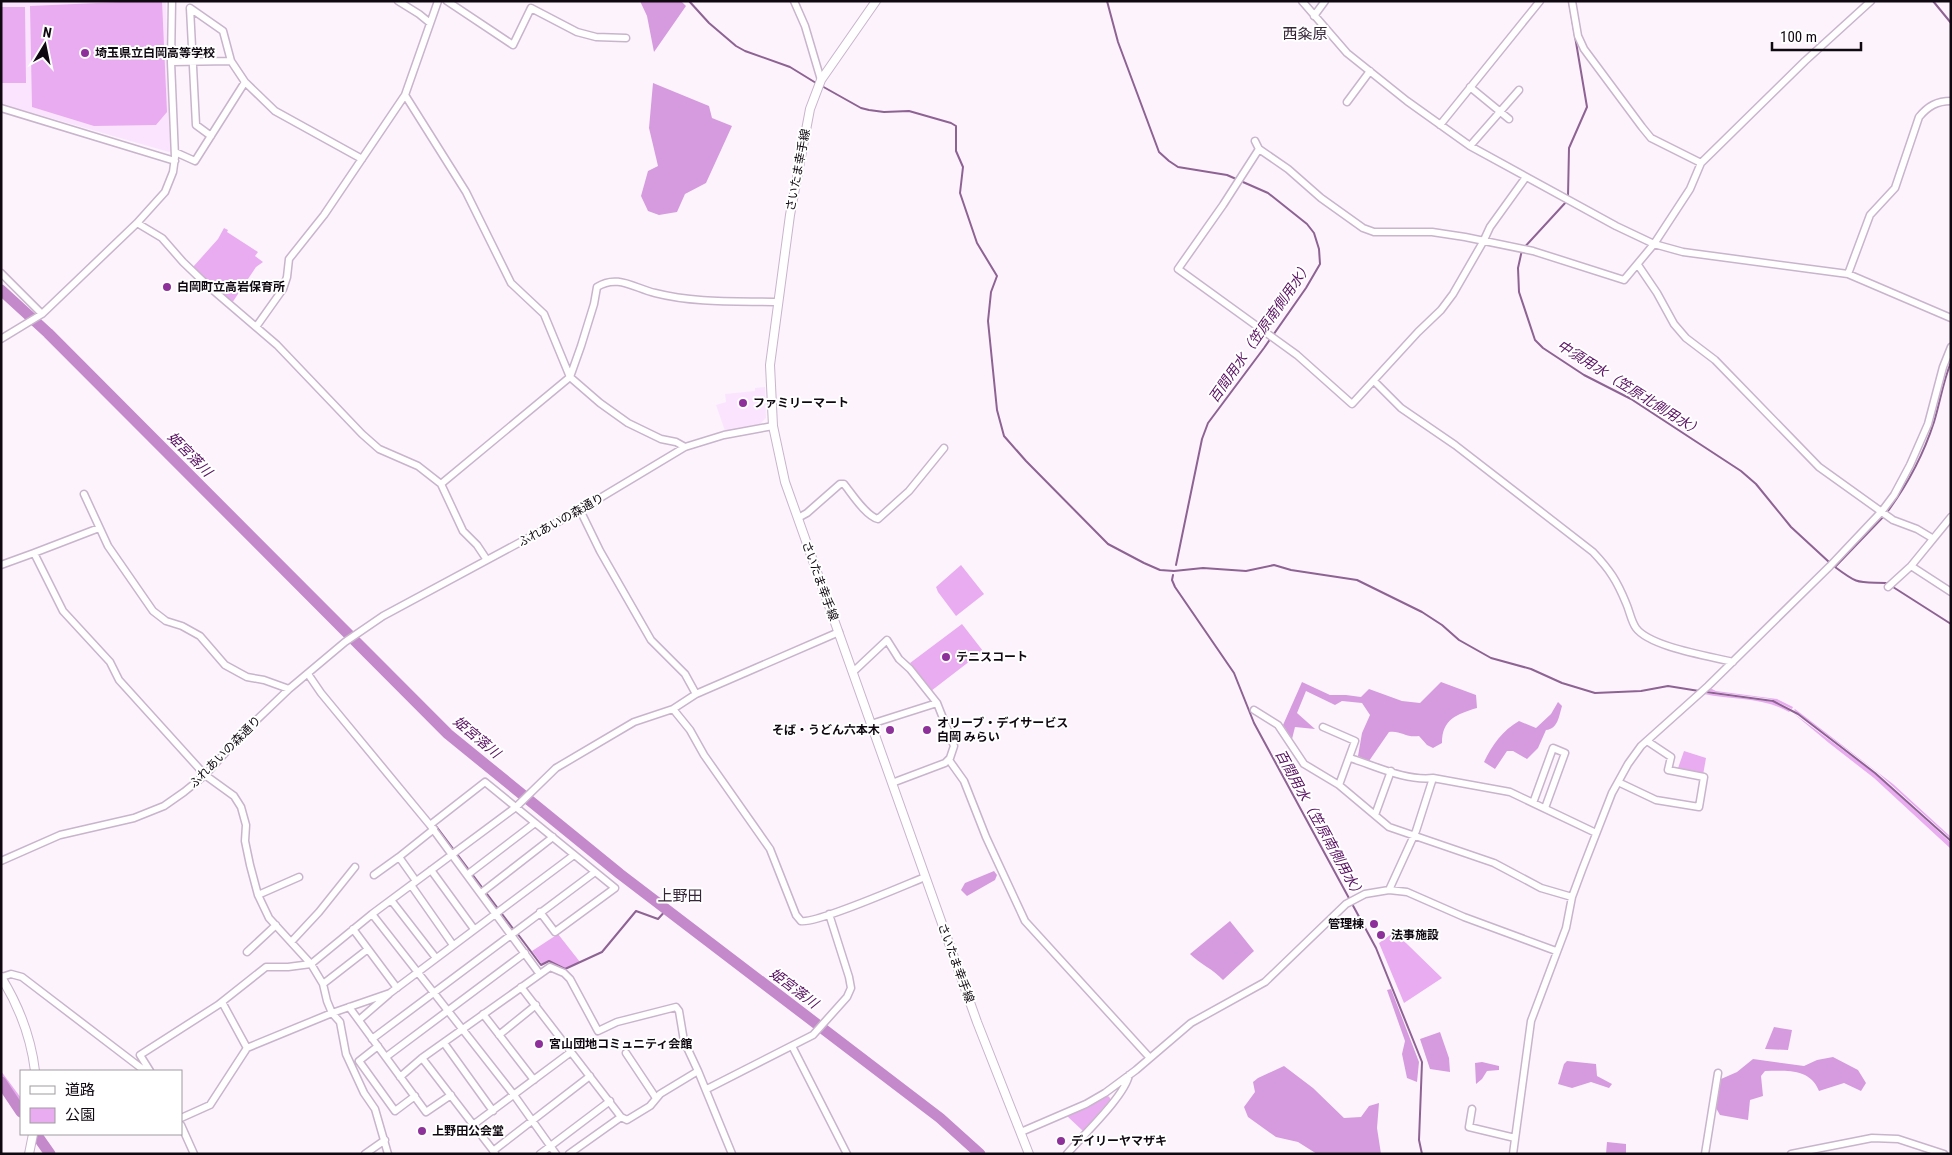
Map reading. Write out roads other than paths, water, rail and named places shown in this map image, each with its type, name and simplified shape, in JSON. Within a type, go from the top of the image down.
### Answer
[{"type":"main road","name":"さいたま幸手線","points":[[876,1],[820,80],[810,109],[790,216],[777,302],[770,365],[773,426],[785,482],[977,1022],[1029,1154]]},
{"type":"main road","points":[[2,977],[14,999],[26,1030],[35,1070]]},
{"type":"main road","points":[[29,1154],[32,1137]]},
{"type":"street","points":[[1,339],[42,314],[137,223],[165,192],[173,172],[175,152],[172,1]]},
{"type":"street","points":[[398,1],[419,14],[430,24]]},
{"type":"street","points":[[256,327],[283,290],[289,259],[324,215],[405,95],[438,1]]},
{"type":"street","points":[[447,1],[513,45],[531,8],[577,32],[596,37],[626,38]]},
{"type":"street","points":[[794,1],[805,26],[820,80]]},
{"type":"street","points":[[1302,1],[1347,53],[1470,146],[1654,244],[1683,252],[1848,274],[1951,318]]},
{"type":"street","points":[[1314,16],[1325,1]]},
{"type":"street","points":[[1440,124],[1540,1]]},
{"type":"street","points":[[1572,1],[1578,36],[1584,49],[1642,127],[1651,138],[1701,164]]},
{"type":"street","points":[[1255,141],[1259,149],[1288,168],[1320,198],[1363,228],[1374,232],[1450,234],[1533,251],[1624,280],[1654,244],[1690,189],[1701,164],[1805,61],[1871,1]]},
{"type":"street","points":[[211,136],[196,125],[190,8],[223,30],[231,61],[245,82],[275,111],[362,159]]},
{"type":"street","points":[[172,62],[231,61]]},
{"type":"street","points":[[1347,102],[1370,71]]},
{"type":"street","points":[[175,152],[194,161],[245,82]]},
{"type":"street","points":[[1470,87],[1509,119]]},
{"type":"street","points":[[1470,146],[1519,90]]},
{"type":"street","points":[[405,95],[466,192],[511,283],[544,314],[570,377],[600,403],[628,423],[661,439],[676,442],[685,447]]},
{"type":"street","points":[[1848,274],[1870,215],[1896,188],[1919,117],[1925,109],[1932,105],[1941,101],[1951,101]]},
{"type":"street","points":[[1,108],[174,162]]},
{"type":"street","points":[[1259,149],[1223,206],[1178,269],[1297,355],[1352,404],[1416,334],[1441,310],[1484,242],[1490,227],[1526,177]]},
{"type":"street","points":[[137,223],[162,238],[201,279],[277,345],[373,444],[418,466],[441,484],[463,531],[478,545],[487,560]]},
{"type":"street","points":[[1638,265],[1657,293],[1674,324],[1686,338],[1715,360],[1819,467],[1898,522],[1917,529],[1932,538]]},
{"type":"street","points":[[1,273],[42,314]]},
{"type":"street","points":[[441,484],[570,377],[582,346],[597,287],[604,282],[620,281],[653,293],[682,299],[777,302]]},
{"type":"street","points":[[1513,1154],[1528,1032],[1566,928],[1572,897],[1618,782],[1628,764],[1646,740],[1699,695],[1830,566],[1882,511],[1894,495],[1910,465],[1928,424],[1943,367],[1951,347]]},
{"type":"street","points":[[1374,382],[1401,408],[1454,445],[1593,552],[1609,568],[1619,585],[1635,627],[1641,633],[1658,643],[1733,662]]},
{"type":"street","name":"ふれあいの森通り","points":[[1,861],[60,835],[146,814],[164,806],[205,775],[244,732],[289,689],[347,640],[383,616],[580,510],[685,447],[724,435],[773,426]]},
{"type":"street","points":[[798,518],[807,513],[840,484],[844,484],[857,502],[873,518],[878,519],[909,491],[944,448]]},
{"type":"street","points":[[84,494],[99,528],[153,611],[166,621],[182,626],[200,636],[224,665],[247,677],[264,680],[289,689]]},
{"type":"street","points":[[580,510],[600,551],[651,640],[685,674],[696,694]]},
{"type":"street","points":[[1888,587],[1911,566],[1951,517]]},
{"type":"street","points":[[1,566],[99,528]]},
{"type":"street","points":[[34,553],[63,611],[110,662],[119,680],[205,775],[234,796],[241,807],[246,825],[245,841],[258,895],[270,918],[311,964],[323,984],[332,1013],[340,1022],[346,1054],[364,1093],[376,1109],[388,1154]]},
{"type":"street","points":[[1911,566],[1951,592]]},
{"type":"street","points":[[149,1070],[140,1054],[187,1026],[222,1002],[266,967],[311,964],[372,914],[517,806],[556,768],[634,722],[673,709],[696,694],[839,632]]},
{"type":"street","points":[[853,672],[887,640],[899,659],[910,669],[937,704],[954,746],[953,754],[945,763],[892,783]]},
{"type":"street","points":[[308,674],[321,693],[432,827],[540,973]]},
{"type":"street","points":[[871,724],[937,704]]},
{"type":"street","points":[[673,709],[690,730],[704,755],[770,849],[796,915],[801,921],[806,922],[829,914],[925,877]]},
{"type":"street","points":[[1254,710],[1278,725],[1304,764],[1339,785],[1389,827],[1494,863],[1541,888],[1572,897]]},
{"type":"street","points":[[1323,727],[1355,741],[1339,785]]},
{"type":"street","points":[[1618,782],[1656,800],[1700,808],[1704,776],[1668,770],[1671,757],[1646,740]]},
{"type":"street","points":[[1533,803],[1553,748],[1565,753],[1545,808]]},
{"type":"street","points":[[1350,758],[1420,779],[1433,778],[1510,792],[1596,833]]},
{"type":"street","points":[[949,760],[964,781],[986,837],[1024,921],[1150,1058]]},
{"type":"street","points":[[1375,815],[1391,771]]},
{"type":"street","points":[[1389,890],[1413,836],[1433,778]]},
{"type":"street","points":[[374,875],[399,857],[485,782],[517,806],[615,888],[555,932],[540,912]]},
{"type":"street","points":[[467,875],[535,823]]},
{"type":"street","points":[[481,893],[553,837]]},
{"type":"street","points":[[359,1020],[417,972],[574,855]]},
{"type":"street","points":[[399,857],[413,883],[454,945]]},
{"type":"street","points":[[292,942],[319,912],[355,866]]},
{"type":"street","points":[[431,870],[474,929]]},
{"type":"street","points":[[372,1039],[595,872]]},
{"type":"street","points":[[258,895],[299,877]]},
{"type":"street","points":[[1021,1132],[1086,1104],[1106,1093],[1192,1022],[1265,982],[1346,904],[1365,894],[1389,890],[1407,892],[1464,917],[1556,951]]},
{"type":"street","points":[[391,900],[436,958]]},
{"type":"street","points":[[372,914],[514,1096],[556,1154]]},
{"type":"street","points":[[707,1089],[813,1035],[847,997],[851,988],[849,977],[829,914]]},
{"type":"street","points":[[247,952],[276,925]]},
{"type":"street","points":[[353,929],[397,988]]},
{"type":"street","points":[[323,984],[368,949]]},
{"type":"street","points":[[386,1057],[525,953]]},
{"type":"street","points":[[400,1076],[422,1058],[550,966],[564,972],[570,979],[598,1031],[617,1022],[676,1007],[679,1011],[684,1042],[707,1089],[732,1154]]},
{"type":"street","points":[[2,977],[14,974],[22,977],[144,1070]]},
{"type":"street","points":[[521,986],[621,1117],[627,1120],[650,1106],[660,1094],[698,1071]]},
{"type":"street","points":[[182,1118],[210,1105],[247,1048],[332,1013],[390,993]]},
{"type":"street","points":[[222,1002],[247,1048]]},
{"type":"street","points":[[499,1034],[536,1005]]},
{"type":"street","points":[[349,1007],[426,1112],[451,1095]]},
{"type":"street","points":[[483,1014],[534,1080]]},
{"type":"street","points":[[444,1043],[493,1111]]},
{"type":"street","points":[[378,1046],[359,1061],[396,1110],[415,1096]]},
{"type":"street","points":[[792,1046],[847,1154]]},
{"type":"street","points":[[473,1125],[571,1052]]},
{"type":"street","points":[[626,1053],[656,1098]]},
{"type":"street","points":[[422,1058],[494,1152],[532,1120],[590,1076]]},
{"type":"street","points":[[1705,1154],[1718,1073]]},
{"type":"street","points":[[1067,1154],[1119,1094],[1127,1083],[1129,1075]]},
{"type":"street","points":[[540,1154],[610,1101]]},
{"type":"street","points":[[1472,1109],[1469,1127],[1515,1138]]},
{"type":"street","points":[[569,1154],[621,1117]]},
{"type":"street","points":[[182,1128],[194,1154]]},
{"type":"street","points":[[1791,1154],[1872,1138],[1898,1139],[1944,1154]]},
{"type":"street","points":[[365,1154],[385,1140]]},
{"type":"waterway","points":[[689,1],[709,23],[736,46],[790,67],[816,83]]},
{"type":"waterway","name":"百間用水（笠原南側用水）","points":[[1107,1],[1118,42],[1159,152],[1178,167],[1227,175],[1268,193],[1307,224],[1314,233],[1319,249],[1320,264],[1306,288],[1208,423],[1202,439],[1176,565]]},
{"type":"waterway","name":"中須用水（笠原北側用水）","points":[[1568,196],[1569,148],[1587,107],[1569,1]]},
{"type":"waterway","points":[[1933,1],[1951,23]]},
{"type":"waterway","points":[[820,85],[861,108],[884,112],[909,111],[956,126],[956,151],[963,167],[960,193],[977,243],[997,276],[991,292],[988,321],[997,410],[1004,436],[1108,544],[1160,570],[1174,571],[1203,568],[1246,571],[1274,565],[1291,570],[1357,580],[1422,612],[1442,625],[1459,640],[1491,658],[1531,669],[1562,683],[1595,693],[1641,691],[1668,686],[1699,691]]},
{"type":"waterway","name":"中須用水（笠原北側用水）","points":[[1566,202],[1522,250],[1518,268],[1519,292],[1535,340],[1543,348],[1584,375],[1631,399],[1741,471],[1756,484],[1791,527],[1829,562]]},
{"type":"waterway","name":"姫宮落川","points":[[1,290],[48,333],[448,734],[620,874],[940,1118],[980,1154]]},
{"type":"waterway","points":[[1888,511],[1920,457],[1934,422],[1951,362]]},
{"type":"waterway","points":[[1883,517],[1835,567],[1854,580],[1869,583],[1886,583]]},
{"type":"waterway","name":"百間用水（笠原南側用水）","points":[[1173,575],[1172,580],[1175,587],[1234,673],[1254,723],[1376,948],[1422,1062],[1419,1140],[1422,1154]]},
{"type":"waterway","name":"中須用水（笠原北側用水）","points":[[1893,587],[1951,624]]},
{"type":"waterway","points":[[1706,692],[1773,701],[1798,714],[1875,773],[1951,841]]},
{"type":"waterway","points":[[436,826],[454,850]]},
{"type":"waterway","points":[[457,854],[514,930]]},
{"type":"waterway","points":[[517,933],[541,965],[549,961],[565,969],[602,952],[636,911],[658,919],[667,909]]},
{"type":"waterway","points":[[1,1082],[20,1110]]},
{"type":"waterway","points":[[37,1135],[50,1154]]},
{"type":"place","name":"埼玉県立白岡高等学校","points":[[85,53]]},
{"type":"place","name":"白岡町立高岩保育所","points":[[167,287]]},
{"type":"place","name":"ファミリーマート","points":[[743,403]]},
{"type":"place","name":"テニスコート","points":[[946,657]]},
{"type":"place","name":"そば・うどん六本木","points":[[890,730]]},
{"type":"place","name":"オリーブ・デイサービス 白岡 みらい","points":[[927,730]]},
{"type":"place","name":"管理棟","points":[[1374,924]]},
{"type":"place","name":"法事施設","points":[[1381,935]]},
{"type":"place","name":"宮山団地コミュニティ会館","points":[[539,1044]]},
{"type":"place","name":"上野田公会堂","points":[[422,1131]]},
{"type":"place","name":"デイリーヤマザキ","points":[[1061,1141]]},
{"type":"district","name":"西粂原","points":[[1305,34]]},
{"type":"district","name":"上野田","points":[[680,896]]}]
